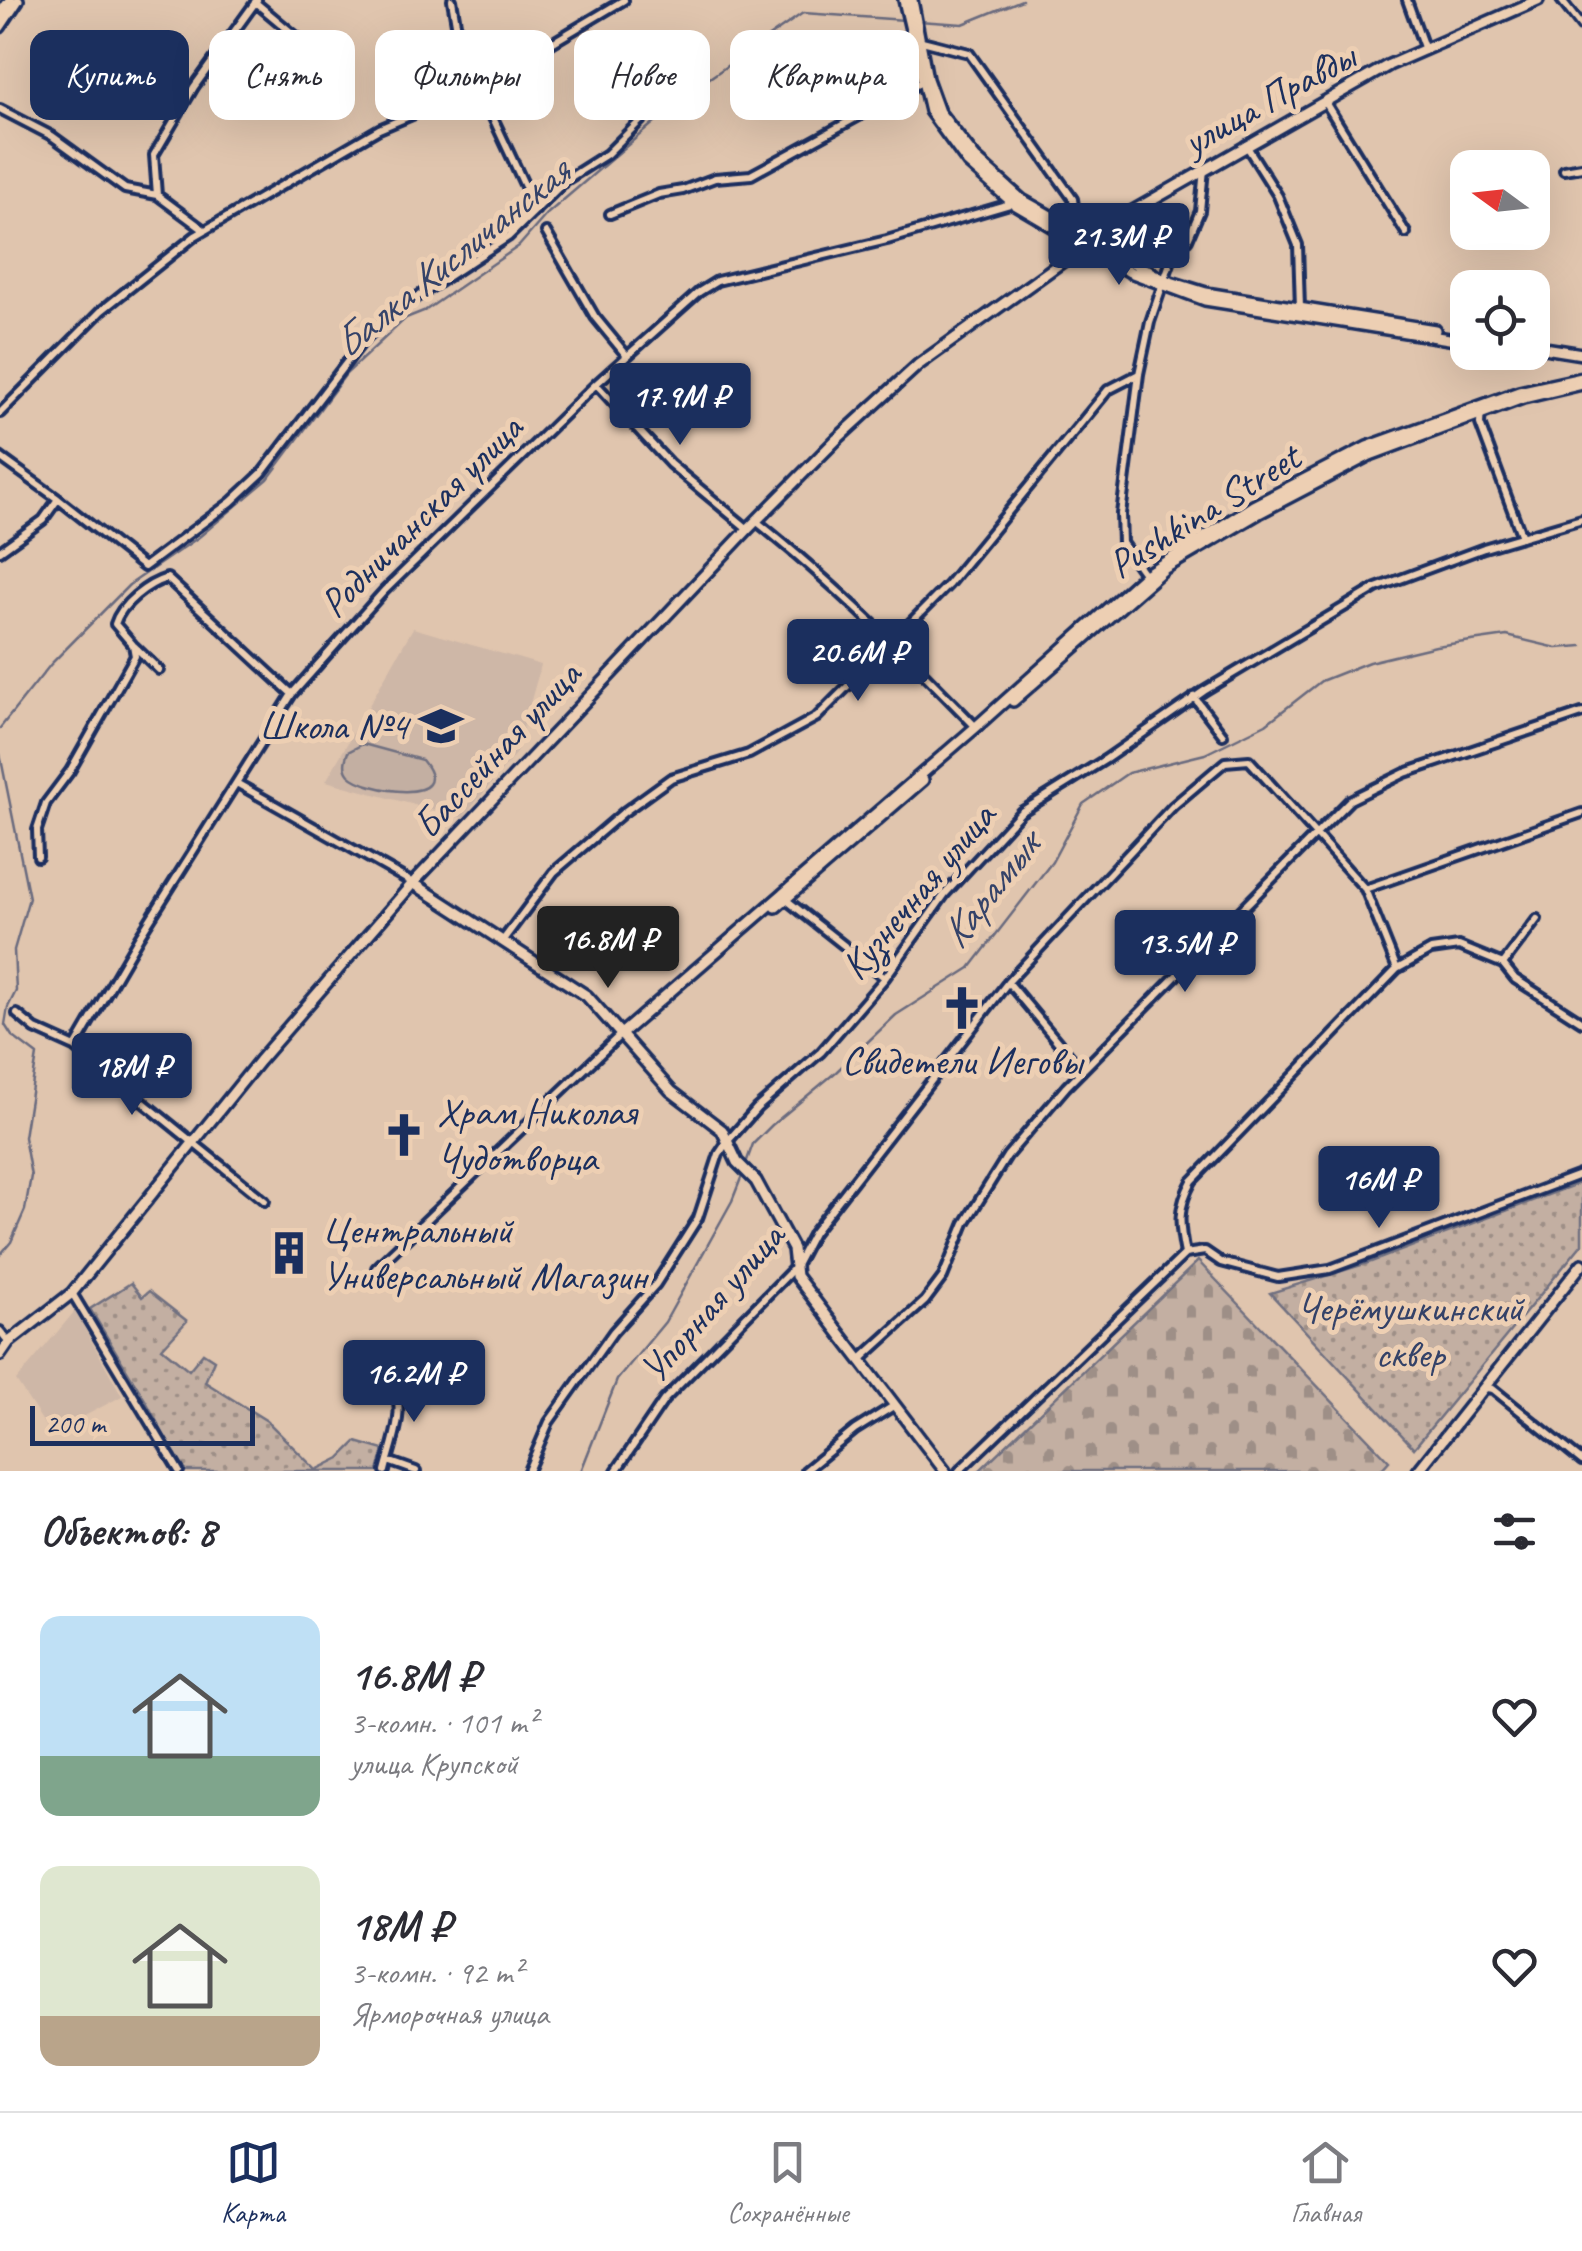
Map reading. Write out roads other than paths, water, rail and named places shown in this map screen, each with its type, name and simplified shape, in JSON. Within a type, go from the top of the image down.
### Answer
[{"type":"street","points":[[0,14],[10,0]]},
{"type":"street","points":[[0,27],[18,0]]},
{"type":"street","points":[[452,0],[457,30]]},
{"type":"street","points":[[554,42],[624,0]]},
{"type":"street","points":[[1407,0],[1425,50]]},
{"type":"street","name":"улица Правды","points":[[1089,242],[1204,169],[1389,65],[1538,0]]},
{"type":"street","points":[[1561,0],[1582,28]]},
{"type":"street","points":[[157,195],[154,155],[194,87],[256,1],[290,30]]},
{"type":"street","points":[[909,1],[915,30]]},
{"type":"street","points":[[919,39],[970,53],[1072,199],[1078,231]]},
{"type":"street","points":[[919,50],[924,81],[939,112],[975,158],[1018,202],[1163,283],[1205,300],[1450,335]]},
{"type":"street","points":[[610,214],[659,194],[716,178],[752,175],[924,81]]},
{"type":"street","points":[[1325,101],[1406,233]]},
{"type":"street","points":[[0,109],[52,136],[124,189],[157,195],[204,230]]},
{"type":"street","points":[[0,413],[101,311],[204,230],[400,120]]},
{"type":"street","points":[[494,120],[536,210]]},
{"type":"street","points":[[0,458],[144,568],[231,502],[262,473],[363,341],[391,314],[508,237],[566,180],[607,154],[641,120]]},
{"type":"street","points":[[1246,145],[1278,196],[1298,244],[1300,308]]},
{"type":"street","points":[[1564,170],[1582,167]]},
{"type":"street","points":[[1145,574],[1122,543],[1120,514],[1139,374],[1172,257],[1188,239],[1200,211],[1204,169]]},
{"type":"street","points":[[1018,202],[1078,231],[1089,242]]},
{"type":"street","name":"Родничанская улица","points":[[75,1047],[139,937],[292,694],[384,592],[596,384],[699,292],[717,281],[887,240],[1018,202]]},
{"type":"street","points":[[546,232],[595,317],[628,356]]},
{"type":"street","name":"Бассейная улица","points":[[0,1355],[10,1342],[72,1293],[192,1143],[413,883],[752,525],[918,365],[1089,242]]},
{"type":"street","points":[[1163,283],[1450,335]]},
{"type":"street","points":[[1550,352],[1582,357]]},
{"type":"street","points":[[503,940],[554,872],[671,778],[748,754],[817,717],[948,585],[1108,390],[1139,374]]},
{"type":"street","name":"Pushkina Street","points":[[376,1268],[620,1035],[784,897],[1145,574],[1253,506],[1366,447],[1481,410],[1519,392],[1582,381]]},
{"type":"street","points":[[596,384],[670,464],[808,562],[976,727]]},
{"type":"street","points":[[885,978],[784,897],[1165,568],[1370,455],[1481,410],[1480,424],[1522,537]]},
{"type":"street","points":[[0,551],[43,520],[58,499]]},
{"type":"street","name":"Кузнечная улица","points":[[528,1471],[549,1422],[613,1332],[656,1284],[698,1218],[719,1154],[727,1142],[757,1108],[820,1052],[885,978],[946,894],[1022,812],[1194,697],[1376,588],[1582,519]]},
{"type":"street","points":[[159,670],[114,624],[119,610],[148,587],[168,578],[292,694]]},
{"type":"street","points":[[38,857],[38,830],[46,802],[70,771],[135,656],[134,645]]},
{"type":"street","points":[[1194,697],[1223,735]]},
{"type":"street","points":[[860,1360],[943,1277],[966,1223],[1007,1156],[1082,1072],[1350,800],[1404,773],[1582,713]]},
{"type":"street","name":"Упорная улица","points":[[616,1471],[664,1400],[795,1266],[825,1218],[1008,982],[1174,806],[1225,762],[1249,760],[1365,889],[1397,969]]},
{"type":"street","points":[[238,784],[413,883],[587,996],[671,1090],[722,1130],[737,1162],[756,1181],[793,1250],[796,1276],[946,1471]]},
{"type":"street","points":[[1365,889],[1582,813]]},
{"type":"street","points":[[1503,964],[1536,919]]},
{"type":"street","points":[[1185,1254],[1178,1221],[1180,1202],[1192,1181],[1397,969],[1432,950],[1459,946],[1503,964],[1515,980],[1582,1022]]},
{"type":"street","points":[[1008,982],[1082,1072]]},
{"type":"street","points":[[17,1014],[36,1029],[75,1047],[266,1201]]},
{"type":"street","points":[[958,1471],[1185,1254],[1206,1251],[1220,1262],[1278,1277],[1330,1269],[1582,1174]]},
{"type":"street","points":[[1421,1471],[1582,1268]]},
{"type":"street","points":[[72,1293],[179,1471]]},
{"type":"street","points":[[0,1331],[10,1342]]},
{"type":"street","points":[[385,1471],[399,1406],[393,1386]]},
{"type":"street","points":[[1489,1388],[1582,1461]]},
{"type":"street","points":[[805,1471],[855,1430],[894,1405]]},
{"type":"street","points":[[388,1461],[416,1471]]},
{"type":"waterway","name":"Балка Кисличанская","points":[[918,21],[963,24],[1022,0]]},
{"type":"waterway","name":"Балка Кисличанская","points":[[0,728],[51,664],[129,585],[199,537],[268,479],[346,374],[406,318],[426,310],[519,246],[547,214],[691,91],[803,13],[905,20]]},
{"type":"waterway","name":"Карамык","points":[[745,1166],[753,1144],[896,1015],[970,968],[1052,862],[1083,804],[1128,773],[1205,754],[1266,724],[1321,681],[1369,662],[1436,646],[1507,636],[1557,648],[1582,646]]},
{"type":"waterway","name":"Балка Кисличанская","points":[[0,754],[29,898],[14,950],[16,991],[5,1025],[12,1036],[37,1055],[24,1137],[31,1176],[25,1210],[11,1242],[0,1255]]},
{"type":"waterway","name":"Карамык","points":[[581,1471],[617,1380],[665,1322],[732,1201],[743,1173]]},
{"type":"place","name":"Школа №4","points":[[441,726]]},
{"type":"place","name":"Свидетели Иеговы","points":[[962,1008]]},
{"type":"place","name":"Храм Николая Чудотворца","points":[[404,1135]]},
{"type":"place","name":"Центральный Универсальный Магазин","points":[[289,1253]]},
{"type":"park label","name":"Черёмушкинский сквер","points":[[1410,1331]]}]
